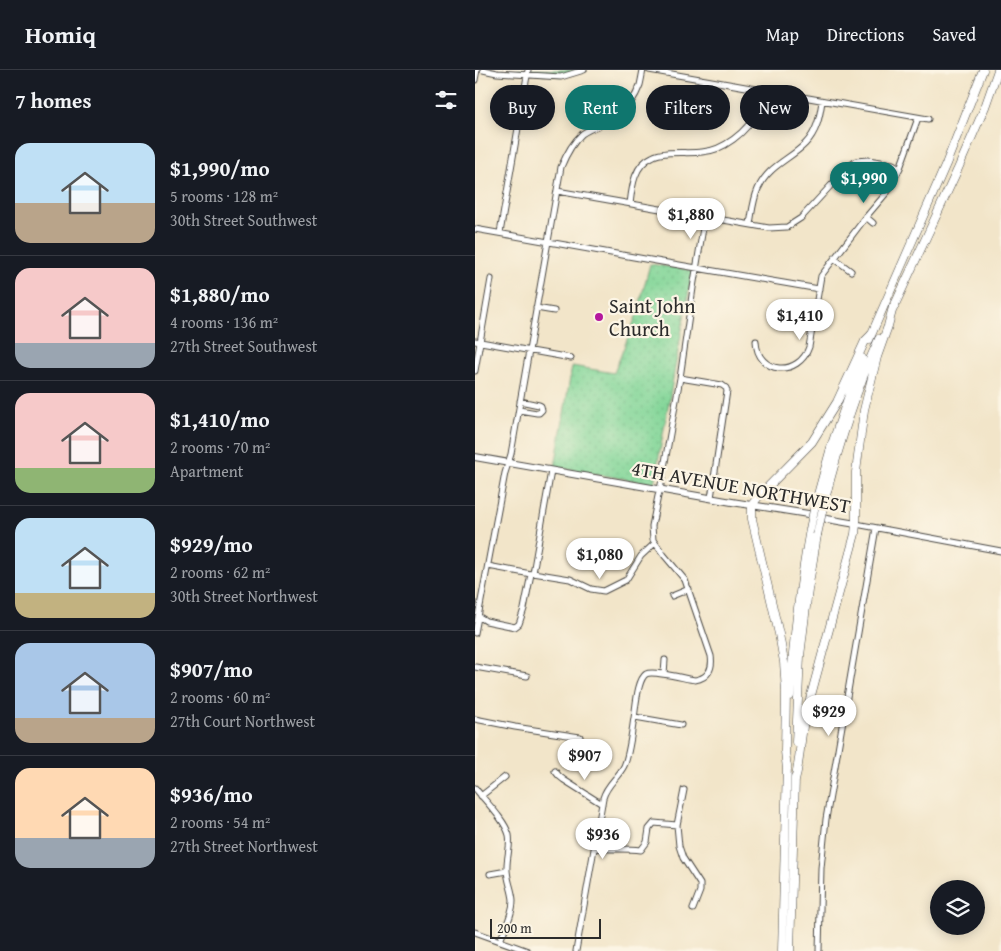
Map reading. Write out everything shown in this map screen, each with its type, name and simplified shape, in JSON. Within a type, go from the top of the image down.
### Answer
[{"type":"highway","points":[[790,951],[800,656],[814,532],[815,505],[831,444],[871,336],[935,190],[983,70]]},
{"type":"highway","points":[[782,951],[792,657],[803,568],[840,447],[871,355],[953,179],[985,107],[998,70]]},
{"type":"highway","points":[[795,781],[799,767],[804,721],[853,542],[856,524],[856,472],[864,410],[877,357],[893,307]]},
{"type":"highway","points":[[787,769],[784,662],[752,520],[752,505],[812,442],[837,402],[865,341],[871,336]]},
{"type":"main road","name":"4TH AVENUE NORTHWEST","points":[[475,457],[808,514],[856,524]]},
{"type":"street","points":[[475,80],[477,70]]},
{"type":"street","points":[[483,70],[497,73],[528,73],[561,77],[584,70]]},
{"type":"street","points":[[475,633],[505,472],[511,454],[561,167],[573,143],[583,134],[623,112],[640,85],[643,70]]},
{"type":"street","points":[[649,70],[740,86]]},
{"type":"street","points":[[500,233],[528,73]]},
{"type":"street","points":[[700,85],[701,79]]},
{"type":"street","points":[[809,99],[928,119]]},
{"type":"street","points":[[751,224],[758,189],[776,166],[806,143],[819,119],[822,101]]},
{"type":"street","points":[[756,342],[758,354],[770,366],[790,367],[799,363],[807,354],[821,276],[889,190],[900,168],[918,118]]},
{"type":"street","points":[[630,204],[632,183],[637,172],[646,160],[652,156],[714,150],[725,145],[743,130]]},
{"type":"street","points":[[557,191],[769,228],[787,227],[801,218],[846,169],[857,161],[868,160],[893,164],[900,168]]},
{"type":"street","points":[[576,951],[605,791],[624,766],[642,678],[649,673],[695,680],[702,679],[708,675],[712,666],[712,660],[689,589],[685,580],[653,540],[652,526],[681,378],[705,216]]},
{"type":"street","points":[[866,217],[873,223]]},
{"type":"street","points":[[475,229],[819,289]]},
{"type":"street","points":[[835,258],[851,271]]},
{"type":"street","points":[[475,370],[478,341],[491,279]]},
{"type":"street","points":[[536,308],[554,311]]},
{"type":"street","points":[[478,341],[571,358]]},
{"type":"street","points":[[681,378],[722,385],[726,388],[727,395],[711,498]]},
{"type":"street","points":[[519,410],[539,413],[542,410],[539,405],[520,401]]},
{"type":"street","points":[[478,616],[486,621],[515,627],[519,624],[532,573],[551,471]]},
{"type":"street","name":"4TH AVENUE NORTHWEST","points":[[856,524],[1001,551]]},
{"type":"street","points":[[819,951],[821,868],[825,819],[876,528]]},
{"type":"street","points":[[488,566],[570,579],[591,589],[604,591],[626,580],[641,556],[655,542]]},
{"type":"street","points":[[672,596],[689,589]]},
{"type":"street","points":[[663,674],[665,660]]},
{"type":"street","points":[[475,667],[527,676]]},
{"type":"street","points":[[635,717],[681,725]]},
{"type":"street","points":[[475,719],[580,737]]},
{"type":"street","points":[[555,770],[564,780],[602,804]]},
{"type":"street","points":[[481,796],[505,777]]},
{"type":"street","points":[[475,788],[504,825],[509,836],[507,871],[513,900],[511,912],[500,941]]},
{"type":"street","points":[[684,790],[677,825],[679,846],[683,858],[700,884],[700,891],[693,909]]},
{"type":"street","points":[[595,848],[641,850],[647,842],[649,829],[654,823],[677,825]]},
{"type":"street","points":[[490,874],[507,871]]},
{"type":"street","points":[[475,932],[528,951]]},
{"type":"green space","points":[[507,70],[580,70],[560,76]]},
{"type":"green space","points":[[650,264],[690,270],[692,274],[654,484],[555,467],[572,366],[614,373],[637,314]]},
{"type":"place","name":"Saint John Church","points":[[599,317]]}]
